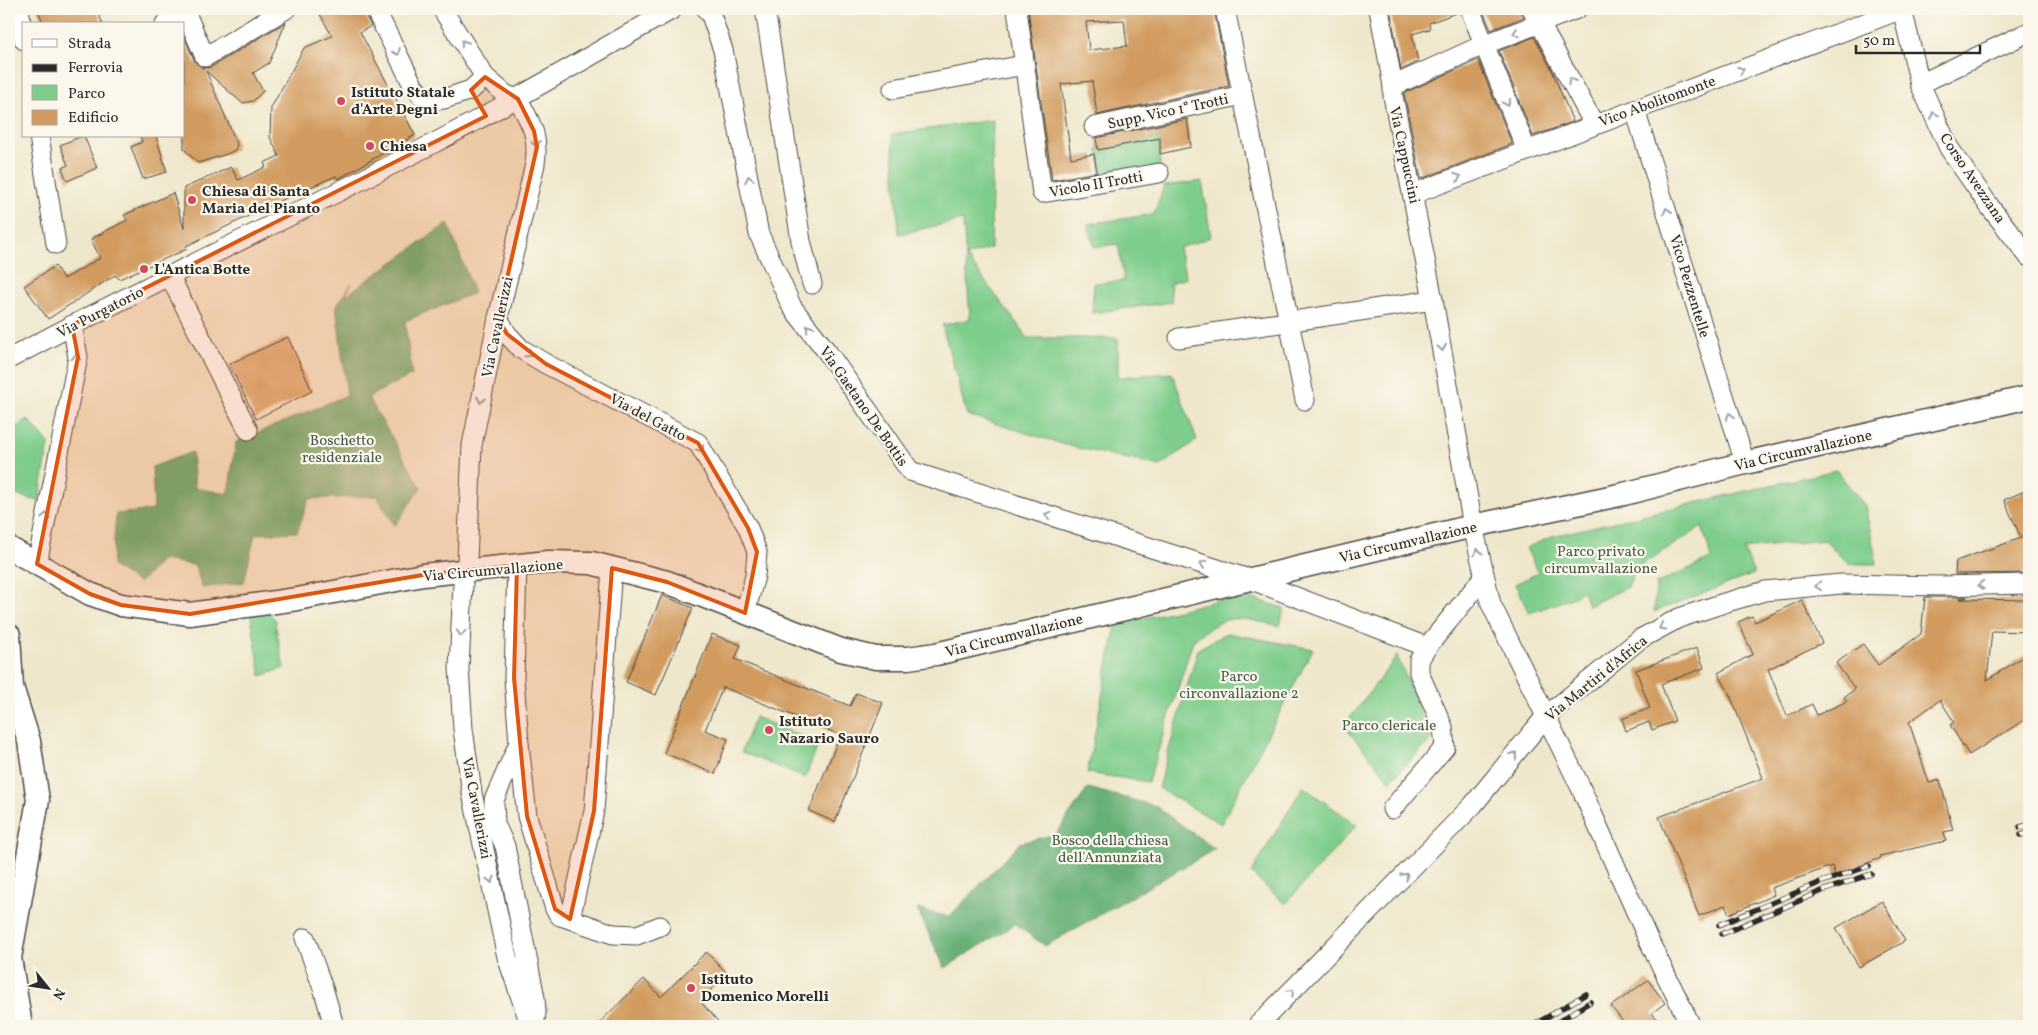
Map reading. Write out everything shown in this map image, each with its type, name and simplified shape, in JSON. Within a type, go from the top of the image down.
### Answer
[{"type":"main road","name":"Via Circumvallazione","points":[[9,548],[90,594],[121,605],[190,614],[297,599],[423,575],[548,562],[590,564],[667,582],[841,650],[876,658],[908,658],[936,654],[1473,526],[1624,494],[1745,463],[2029,397]]},
{"type":"main road","points":[[9,635],[12,687],[29,741],[38,800],[14,902],[10,958],[21,1026]]},
{"type":"street","points":[[19,9],[22,28]]},
{"type":"street","points":[[168,22],[185,12],[205,57],[258,17],[286,9]]},
{"type":"street","points":[[375,9],[414,87],[423,97],[432,101],[471,90],[485,78]]},
{"type":"street","points":[[442,9],[485,78],[506,95],[518,99]]},
{"type":"street","name":"Via Purgatorio","points":[[9,359],[72,325],[486,116],[673,9]]},
{"type":"street","name":"Via Gaetano De Bottis","points":[[706,9],[711,15],[723,50],[759,234],[792,307],[828,353],[910,472],[1249,579],[1427,647]]},
{"type":"street","points":[[765,9],[801,241],[812,284]]},
{"type":"street","name":"Vicolo II Trotti","points":[[1017,9],[1042,193],[1159,173]]},
{"type":"street","points":[[1224,9],[1305,400]]},
{"type":"street","name":"Via Cappuccini","points":[[1379,9],[1393,86],[1392,96],[1434,300],[1473,526],[1491,604],[1580,786],[1648,939],[1691,1026]]},
{"type":"street","points":[[1470,9],[1527,150]]},
{"type":"street","points":[[1393,86],[1483,45],[1536,17],[1577,9]]},
{"type":"street","name":"Corso Avezzana","points":[[1902,9],[1920,84],[1950,148],[1990,208],[2029,257]]},
{"type":"street","name":"Vico Abolitomonte","points":[[1413,194],[1902,9]]},
{"type":"street","points":[[1536,17],[1594,124]]},
{"type":"street","points":[[1920,84],[2029,32]]},
{"type":"street","points":[[893,89],[1024,65]]},
{"type":"street","points":[[471,90],[486,116]]},
{"type":"street","name":"Supp. Vico 1° Trotti","points":[[1094,127],[1243,95]]},
{"type":"street","name":"Via Cavallerizzi","points":[[467,561],[472,446],[498,318],[535,164],[537,147],[534,131],[518,99]]},
{"type":"street","name":"Vico Pezzentelle","points":[[1635,110],[1745,463]]},
{"type":"street","points":[[39,138],[56,244]]},
{"type":"street","points":[[170,277],[248,430]]},
{"type":"street","points":[[1180,338],[1434,300]]},
{"type":"street","name":"Via del Gatto","points":[[498,318],[507,334],[522,349],[546,364],[698,443],[748,528],[757,552],[754,576],[745,613]]},
{"type":"street","points":[[37,564],[78,357],[72,325]]},
{"type":"street","points":[[517,565],[514,678],[527,816],[555,909],[560,916],[613,934],[637,935],[660,926]]},
{"type":"street","points":[[570,919],[594,811],[612,568]]},
{"type":"street","points":[[1392,809],[1446,747],[1443,727],[1419,673],[1419,660],[1427,647],[1484,577]]},
{"type":"street","name":"Via Cavallerizzi","points":[[464,584],[459,668],[463,729],[472,793],[507,957],[533,1026]]},
{"type":"street","name":"Via Martiri d'Africa","points":[[1256,1026],[1474,805],[1546,716],[1640,639],[1679,618],[1756,594],[1841,584],[1939,586],[2029,584]]},
{"type":"street","points":[[519,743],[494,800],[495,824],[505,846],[535,998],[536,1013],[533,1026]]},
{"type":"street","points":[[305,938],[334,1026]]},
{"type":"highlighted area","points":[[485,77],[518,99],[534,131],[537,147],[498,318],[507,334],[546,364],[698,443],[748,528],[757,552],[745,613],[667,582],[612,568],[594,811],[570,919],[555,909],[527,816],[514,678],[517,565],[423,575],[190,614],[121,605],[90,594],[37,564],[78,357],[72,325],[486,116],[471,90]]},
{"type":"green space","points":[[993,120],[991,248],[966,256],[1028,338],[1118,338],[1118,377],[1172,373],[1197,440],[1160,466],[1069,446],[967,415],[942,325],[970,319],[963,220],[899,234],[892,134]]},
{"type":"green space","points":[[1160,138],[1160,167],[1102,179],[1098,150]]},
{"type":"green space","points":[[1202,181],[1211,237],[1179,248],[1186,278],[1170,283],[1172,302],[1092,313],[1094,283],[1124,281],[1118,244],[1094,247],[1088,224],[1154,214],[1164,186]]},
{"type":"green space","name":"Boschetto residenziale","points":[[448,223],[474,293],[405,321],[412,375],[368,397],[421,487],[395,526],[377,496],[309,499],[297,532],[255,534],[244,582],[202,588],[195,565],[163,560],[139,583],[112,566],[116,514],[154,510],[152,467],[192,452],[195,488],[228,494],[236,442],[347,395],[336,306],[352,283],[345,296]]},
{"type":"green space","points":[[28,419],[49,444],[39,501],[16,495],[9,501],[9,432]]},
{"type":"green space","name":"Parco privato circumvallazione","points":[[1836,470],[1865,506],[1877,564],[1848,564],[1824,540],[1744,549],[1754,574],[1654,612],[1656,584],[1712,558],[1702,527],[1636,568],[1628,587],[1588,606],[1583,590],[1572,598],[1529,613],[1515,584],[1538,573],[1526,548],[1553,536]]},
{"type":"green space","points":[[1240,595],[1284,608],[1280,626],[1234,619],[1215,624],[1193,641],[1148,782],[1087,773],[1116,625]]},
{"type":"green space","points":[[266,610],[277,621],[275,623],[284,668],[261,676],[250,612]]},
{"type":"green space","name":"Parco circonvallazione 2","points":[[1227,633],[1313,649],[1221,824],[1158,788],[1198,649]]},
{"type":"green space","name":"Parco clericale","points":[[1397,656],[1432,739],[1390,781],[1344,726]]},
{"type":"green space","points":[[755,717],[819,743],[805,778],[741,752]]},
{"type":"green space","points":[[1303,787],[1357,825],[1285,904],[1251,873]]},
{"type":"green space","name":"Bosco della chiesa dell'Annunziata","points":[[1088,788],[1155,806],[1215,849],[1045,946],[1015,924],[945,968],[917,909],[949,917],[1020,843],[1056,834]]},
{"type":"building","points":[[37,9],[96,9],[102,22],[43,22]]},
{"type":"building","points":[[317,9],[362,9],[371,26],[360,32],[415,135],[338,179],[336,176],[299,192],[186,246],[187,249],[119,279],[115,275],[48,319],[24,286],[55,266],[64,279],[100,258],[91,239],[127,220],[124,215],[173,193],[184,229],[184,188],[231,167],[238,180],[266,167],[264,163],[279,156],[270,137],[271,108],[304,48],[332,36]]},
{"type":"building","points":[[1028,9],[1214,9],[1229,86],[1097,115],[1092,81],[1061,84],[1071,158],[1094,154],[1097,172],[1052,180]],"holes":[[[1124,20],[1127,46],[1089,50],[1086,22]]]},
{"type":"building","points":[[1390,9],[1459,9],[1459,12],[1429,23],[1430,29],[1412,34],[1418,62],[1401,70]]},
{"type":"building","points":[[1482,9],[1521,9],[1524,17],[1491,30]]},
{"type":"building","points":[[286,22],[269,63],[253,73],[263,91],[253,101],[242,103],[206,71],[237,144],[235,150],[227,154],[198,163],[184,149],[185,38],[195,62],[203,68],[211,67]]},
{"type":"building","points":[[1534,37],[1551,68],[1573,122],[1533,136],[1499,51]]},
{"type":"building","points":[[1478,60],[1512,144],[1421,179],[1404,93]]},
{"type":"building","points":[[1187,119],[1191,147],[1160,154],[1160,138],[1098,150],[1096,138]]},
{"type":"building","points":[[77,138],[85,138],[97,168],[67,181],[62,168],[68,165],[60,145]]},
{"type":"building","points":[[141,138],[157,138],[167,172],[143,179],[131,147],[142,142]]},
{"type":"building","points":[[288,337],[312,391],[256,419],[229,364]]},
{"type":"building","points":[[2029,489],[2029,573],[1955,574],[1956,561],[2021,538],[2004,500]]},
{"type":"building","points":[[662,595],[693,608],[656,695],[626,682]]},
{"type":"building","points":[[1925,597],[2029,600],[2029,632],[1992,631],[1987,680],[2029,653],[2029,717],[1969,755],[1950,725],[1954,722],[1940,700],[1909,722],[1929,783],[1940,780],[1953,830],[1944,832],[1946,841],[1880,856],[1881,858],[1835,875],[1832,866],[1771,888],[1774,895],[1729,914],[1725,905],[1699,916],[1659,817],[1763,778],[1729,693],[1718,673],[1753,654],[1738,622],[1752,616],[1755,622],[1802,600],[1822,643],[1768,669],[1787,716],[1812,704],[1817,715],[1847,701],[1844,697],[1855,689],[1836,663],[1863,644],[1878,665],[1921,634]]},
{"type":"building","points":[[712,634],[741,645],[735,659],[850,706],[856,693],[883,703],[835,822],[809,811],[840,735],[723,687],[705,730],[728,739],[715,774],[664,753]]},
{"type":"building","points":[[1697,648],[1704,668],[1661,684],[1675,721],[1652,730],[1649,722],[1626,731],[1622,719],[1650,708],[1636,670]]},
{"type":"building","points":[[1882,901],[1905,941],[1859,967],[1836,928]]},
{"type":"building","name":"Istituto Domenico Morelli","points":[[706,952],[727,973],[700,1001],[722,1026],[596,1026],[644,979],[661,997]]},
{"type":"building","points":[[1648,980],[1665,1003],[1652,1013],[1663,1026],[1626,1026],[1611,1006]]},
{"type":"railway","points":[[2020,827],[2029,825]]},
{"type":"railway","points":[[2021,835],[2029,833]]},
{"type":"railway","points":[[1719,925],[1819,883],[1869,866]]},
{"type":"railway","points":[[1722,934],[1822,891],[1871,874]]},
{"type":"railway","points":[[1532,1026],[1586,994]]},
{"type":"railway","points":[[1551,1026],[1590,1002]]},
{"type":"place","name":"Istituto Statale d'Arte Degni","points":[[341,101]]},
{"type":"place","name":"Chiesa","points":[[370,146]]},
{"type":"place","name":"Chiesa di Santa Maria del Pianto","points":[[192,200]]},
{"type":"place","name":"L'Antica Botte","points":[[144,269]]},
{"type":"place","name":"Istituto Nazario Sauro","points":[[769,730]]},
{"type":"place","name":"Istituto Domenico Morelli","points":[[691,988]]}]
